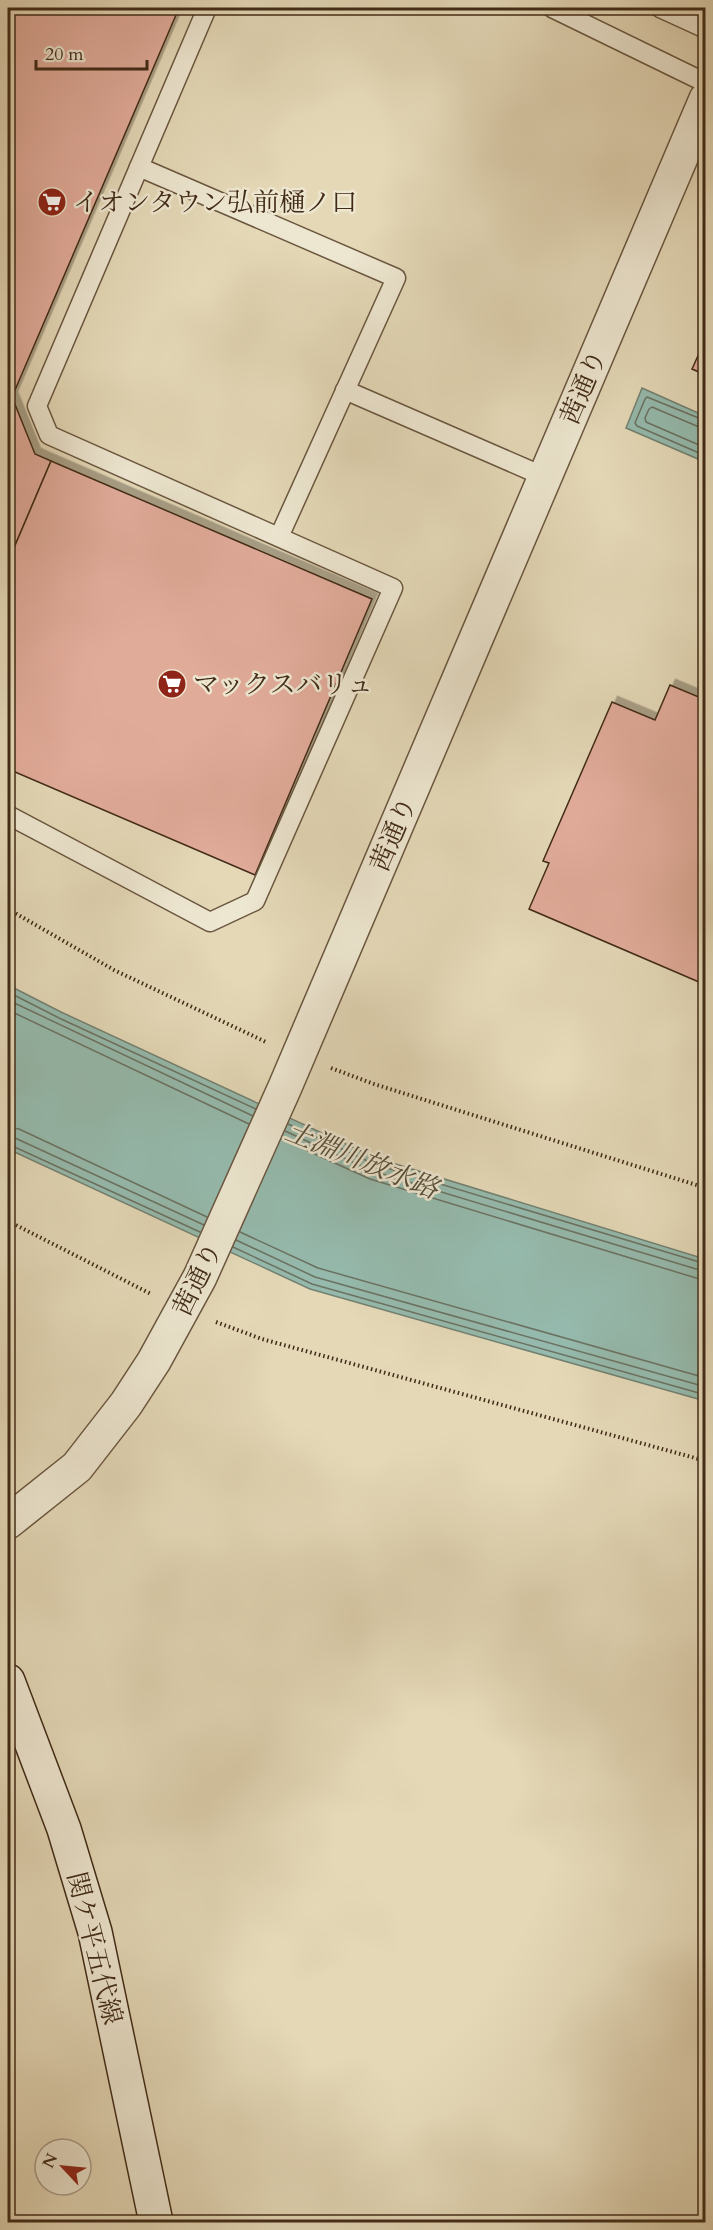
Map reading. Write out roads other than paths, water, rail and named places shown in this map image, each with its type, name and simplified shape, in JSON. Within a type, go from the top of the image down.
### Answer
[{"type":"street","name":"茜通り","points":[[8,1522],[77,1467],[126,1404],[154,1361],[200,1277],[285,1087],[705,99]]},
{"type":"street","name":"関ケ平五代線","points":[[8,1681],[64,1829],[95,1932],[156,2223]]},
{"type":"lane","points":[[8,815],[210,922],[255,901],[393,588],[49,435],[37,406],[207,8]]},
{"type":"lane","points":[[552,8],[705,82]]},
{"type":"lane","points":[[660,8],[705,29]]},
{"type":"lane","points":[[139,167],[396,278],[279,537]]},
{"type":"lane","points":[[345,390],[545,477]]},
{"type":"water","points":[[642,388],[705,416],[705,462],[626,428]]},
{"type":"water","name":"土淵川放水路","points":[[8,985],[61,1012],[376,1158],[705,1259],[705,1401],[310,1289],[8,1149]]},
{"type":"place","name":"イオンタウン弘前樋ノ口","points":[[52,202]]},
{"type":"place","name":"マックスバリュ","points":[[172,684]]}]
